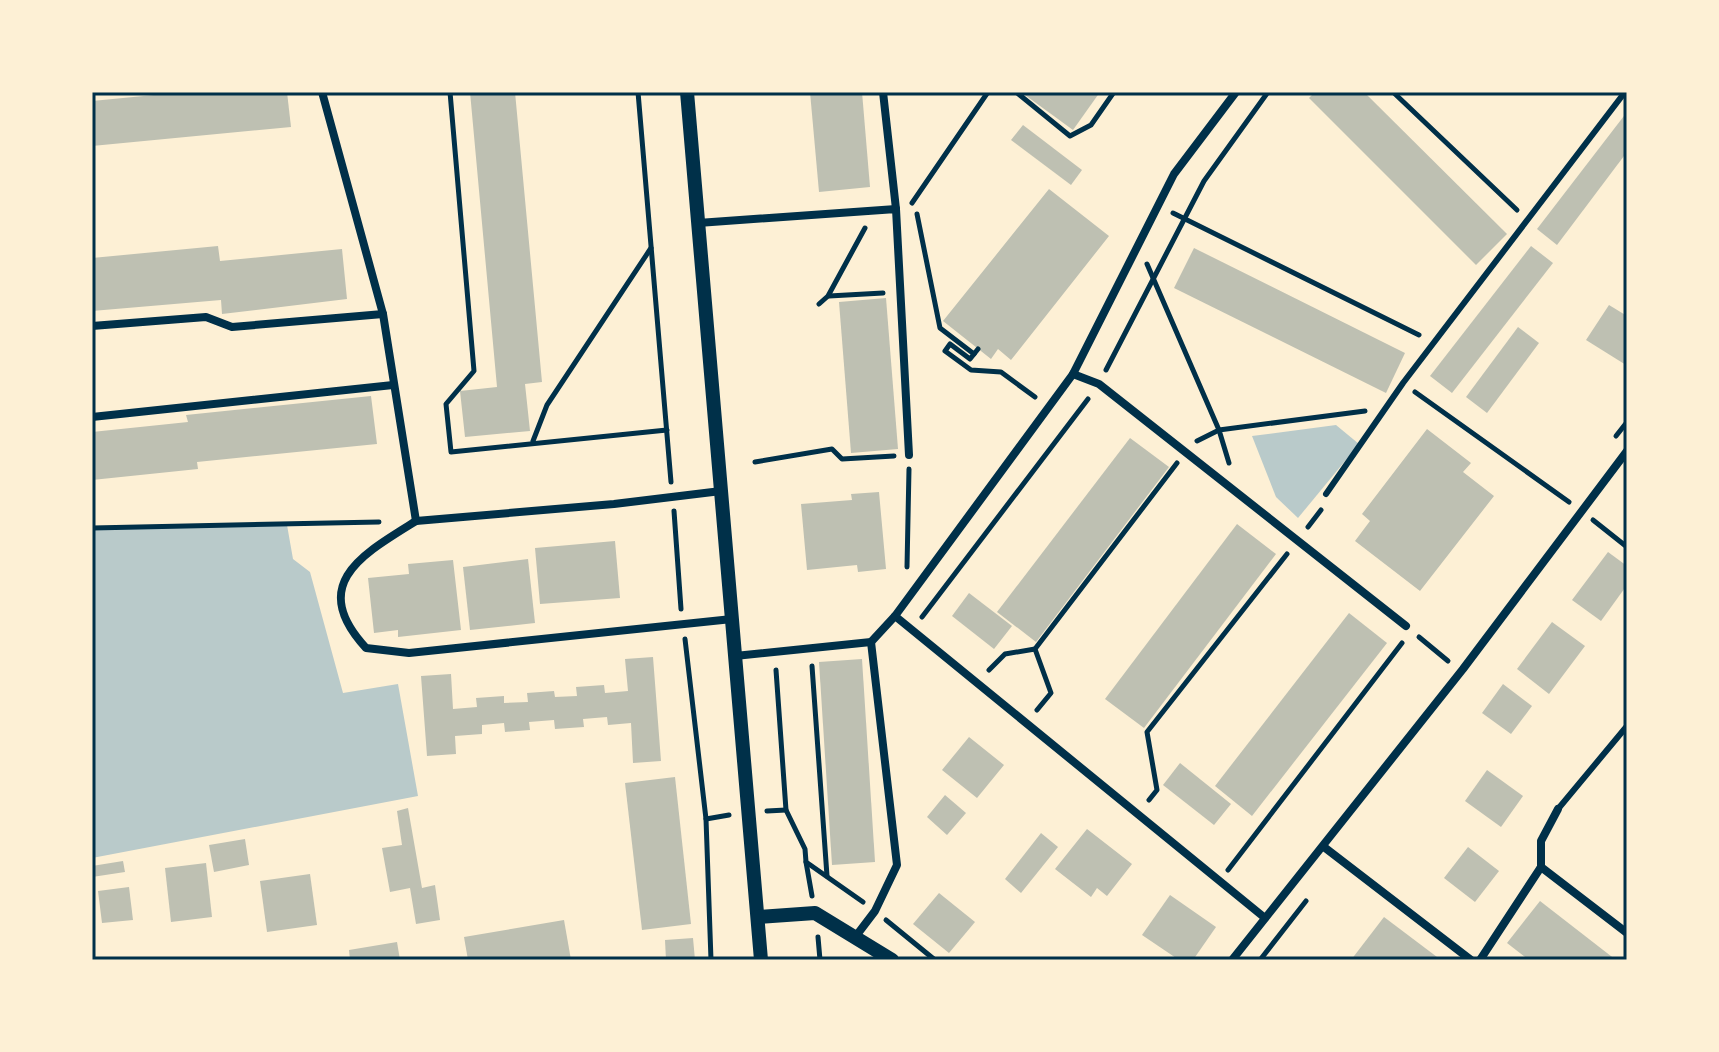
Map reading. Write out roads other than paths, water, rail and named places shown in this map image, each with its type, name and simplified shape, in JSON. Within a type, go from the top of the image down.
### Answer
[{"type":"street","points":[[322,92],[383,314],[416,521]]},
{"type":"street","points":[[687,92],[761,960]]},
{"type":"street","points":[[883,92],[896,209],[909,455]]},
{"type":"street","points":[[735,656],[871,642],[895,616],[1073,374],[1174,174],[1236,92]]},
{"type":"street","points":[[698,223],[896,209]]},
{"type":"street","points":[[92,326],[206,317],[232,327],[383,314]]},
{"type":"street","points":[[1073,374],[1099,384],[1406,626]]},
{"type":"street","points":[[92,417],[393,385]]},
{"type":"street","points":[[1232,960],[1463,669],[1627,451]]},
{"type":"street","points":[[721,491],[416,521],[363,554],[347,571],[341,608],[345,624],[366,648],[409,653],[732,619]]},
{"type":"street","points":[[895,616],[1265,918]]},
{"type":"street","points":[[856,936],[875,911],[897,865],[871,642]]},
{"type":"street","points":[[1480,960],[1541,867],[1541,841],[1558,809]]},
{"type":"street","points":[[1324,847],[1471,960]]},
{"type":"street","points":[[1541,867],[1627,933]]},
{"type":"street","points":[[758,917],[815,913],[892,960]]},
{"type":"lane","points":[[1326,494],[1403,383],[1529,222],[1625,92]]},
{"type":"lane","points":[[1558,809],[1627,726]]}]
